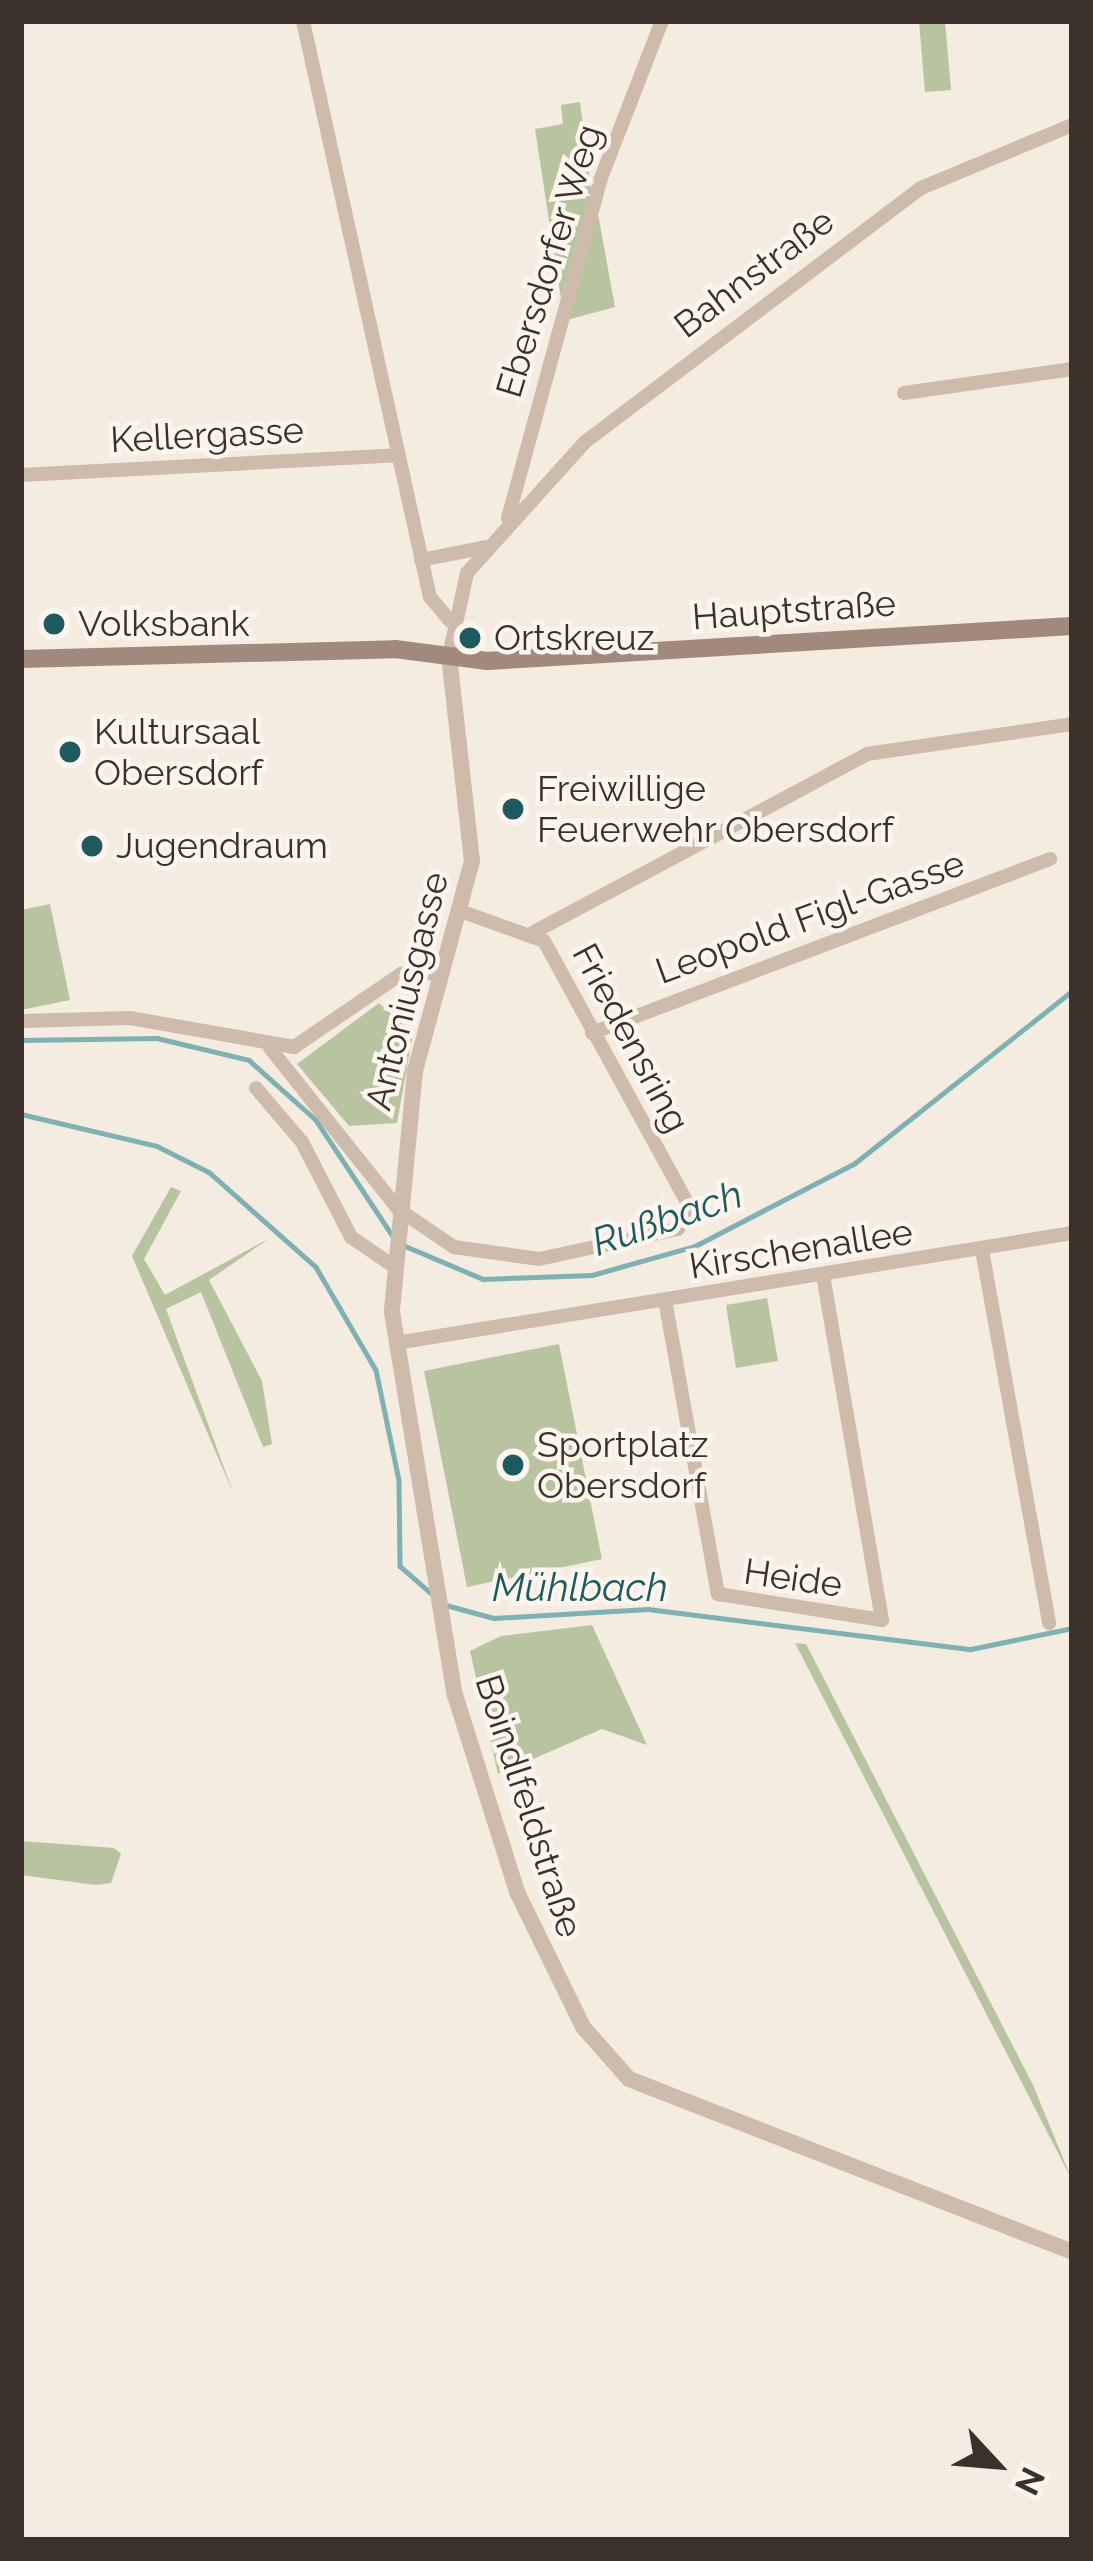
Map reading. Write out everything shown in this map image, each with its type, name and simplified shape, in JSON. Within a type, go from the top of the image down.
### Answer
[{"type":"main road","name":"Hauptstraße","points":[[21,659],[439,654],[1072,626]]},
{"type":"street","points":[[303,21],[421,560],[450,621],[439,654]]},
{"type":"street","name":"Ebersdorfer Weg","points":[[506,523],[601,178],[662,21]]},
{"type":"street","name":"Bahnstraße","points":[[450,621],[486,547],[506,523],[664,377],[921,188],[1072,125]]},
{"type":"street","points":[[904,393],[1072,369]]},
{"type":"street","name":"Kellergasse","points":[[21,475],[397,455]]},
{"type":"street","points":[[421,560],[486,547]]},
{"type":"street","name":"Antoniusgasse","points":[[396,1343],[392,1256],[415,1072],[463,912],[473,806],[439,654]]},
{"type":"street","points":[[534,932],[885,748],[1072,724]]},
{"type":"street","name":"Leopold Figl-Gasse","points":[[592,1033],[1050,860]]},
{"type":"street","name":"Friedensring","points":[[397,1214],[454,1247],[515,1261],[613,1248],[685,1224],[688,1204],[534,932],[463,912]]},
{"type":"street","points":[[21,1022],[160,1021],[270,1048],[312,1042],[401,974],[442,973]]},
{"type":"street","points":[[270,1048],[397,1214]]},
{"type":"street","points":[[256,1088],[302,1142],[351,1237],[392,1256]]},
{"type":"street","name":"Kirschenallee","points":[[396,1343],[1072,1233]]},
{"type":"street","points":[[982,1250],[1049,1623]]},
{"type":"street","name":"Heide","points":[[665,1300],[718,1594],[882,1620],[823,1276]]},
{"type":"street","name":"Boindlfeldstraße","points":[[396,1343],[438,1613],[517,1892],[614,2068],[1072,2252]]},
{"type":"green space","points":[[919,21],[945,21],[951,90],[925,92]]},
{"type":"green space","points":[[580,102],[591,190],[561,298],[535,129],[563,124],[561,105]]},
{"type":"green space","points":[[598,214],[615,307],[567,320],[584,263]]},
{"type":"green space","points":[[50,904],[70,1000],[21,1010],[21,910]]},
{"type":"green space","points":[[379,1003],[413,1034],[397,1123],[349,1126],[297,1064]]},
{"type":"green space","points":[[171,1187],[181,1191],[144,1259],[165,1295],[270,1238],[209,1280],[262,1381],[272,1444],[263,1447],[201,1292],[166,1309],[234,1495],[132,1256]]},
{"type":"green space","points":[[767,1298],[778,1361],[736,1368],[726,1305]]},
{"type":"green space","name":"Sportplatz Obersdorf","points":[[559,1344],[602,1559],[467,1587],[424,1371]]},
{"type":"green space","points":[[592,1625],[647,1745],[602,1729],[498,1774],[470,1651],[501,1636]]},
{"type":"green space","points":[[795,1643],[806,1644],[1033,2085],[1072,2180]]},
{"type":"green space","points":[[21,1841],[114,1848],[121,1854],[111,1883],[96,1885],[21,1875]]},
{"type":"waterway","name":"Rußbach","points":[[403,1245],[483,1279],[592,1275],[695,1246],[855,1163],[1072,991]]},
{"type":"waterway","points":[[21,1040],[157,1038],[249,1060],[316,1120],[394,1238]]},
{"type":"waterway","name":"Mühlbach","points":[[21,1114],[157,1146],[209,1172],[316,1267],[376,1370],[399,1480],[400,1566],[432,1594]]},
{"type":"waterway","name":"Mühlbach","points":[[446,1605],[494,1618],[648,1609],[971,1649],[1072,1628]]},
{"type":"place","name":"Volksbank","points":[[54,624]]},
{"type":"place","name":"Ortskreuz","points":[[470,638]]},
{"type":"place","name":"Kultursaal Obersdorf","points":[[70,752]]},
{"type":"place","name":"Freiwillige Feuerwehr Obersdorf","points":[[513,809]]},
{"type":"place","name":"Jugendraum","points":[[92,846]]},
{"type":"place","name":"Sportplatz Obersdorf","points":[[513,1465]]}]
